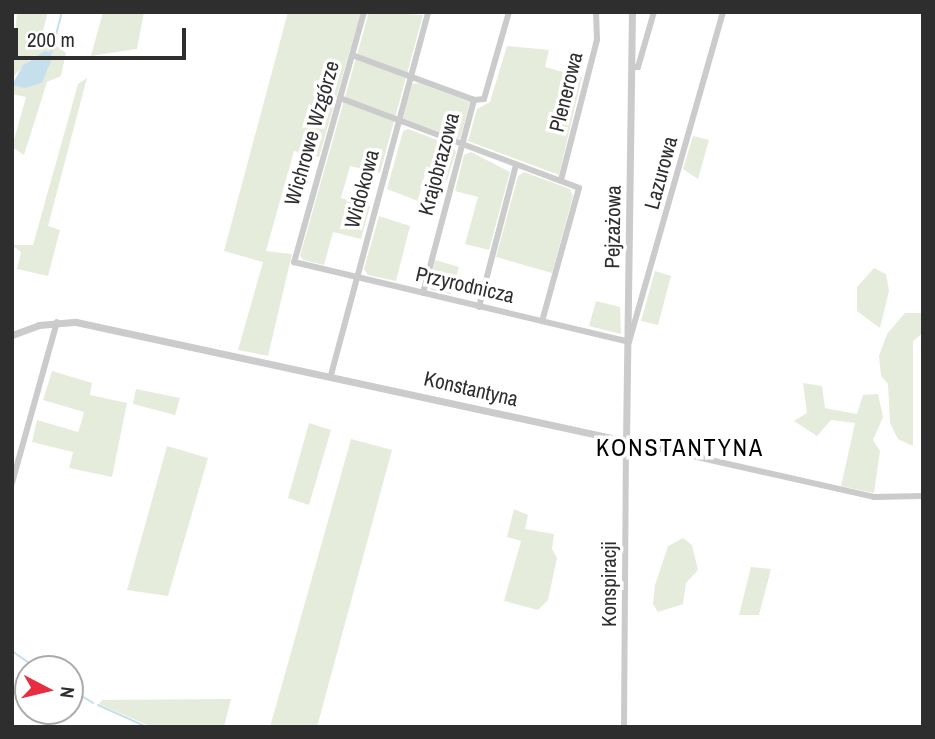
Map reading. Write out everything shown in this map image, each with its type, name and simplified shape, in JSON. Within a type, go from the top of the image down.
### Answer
[{"type":"street","name":"Wichrowe Wzgórze","points":[[294,262],[364,12]]},
{"type":"street","name":"Widokowa","points":[[331,375],[428,12]]},
{"type":"street","name":"Krajobrazowa","points":[[423,293],[474,100],[484,99],[509,12]]},
{"type":"street","name":"Plenerowa","points":[[561,180],[597,40],[596,12]]},
{"type":"street","name":"Pejzażowa","points":[[626,441],[632,12]]},
{"type":"street","points":[[632,67],[638,66],[653,12]]},
{"type":"street","name":"Lazurowa","points":[[629,342],[723,12]]},
{"type":"street","points":[[352,55],[474,100]]},
{"type":"street","points":[[340,98],[579,188],[542,321]]},
{"type":"street","points":[[480,307],[516,165]]},
{"type":"street","name":"Przyrodnicza","points":[[294,262],[629,342]]},
{"type":"street","points":[[12,483],[57,322]]},
{"type":"street","name":"Konstantyna","points":[[12,334],[57,322],[76,322],[331,375],[874,497],[923,496]]},
{"type":"street","name":"Konspiracji","points":[[624,727],[626,441]]},
{"type":"green space","points":[[17,12],[48,12],[41,38],[52,42],[55,32],[58,33],[55,45],[66,53],[61,76],[47,82],[24,155],[12,147],[26,97],[12,94],[12,85],[41,84],[48,69],[34,55],[12,78]]},
{"type":"green space","points":[[103,12],[144,12],[137,49],[91,56]]},
{"type":"green space","points":[[288,12],[361,12],[319,157],[294,151],[266,251],[292,254],[268,356],[238,350],[263,262],[224,251]]},
{"type":"green space","points":[[369,12],[423,15],[380,173],[350,166],[341,198],[370,206],[361,239],[333,232],[324,265],[303,260],[300,256]]},
{"type":"green space","points":[[507,46],[549,50],[545,67],[582,77],[559,175],[468,141],[477,109],[490,102]]},
{"type":"green space","points":[[87,78],[48,226],[60,230],[48,276],[17,269],[21,252],[12,245],[33,245],[78,84]]},
{"type":"green space","points":[[419,83],[470,102],[460,139],[403,119],[412,84]]},
{"type":"green space","points":[[408,129],[453,146],[456,152],[447,180],[425,174],[418,201],[387,189],[403,131]]},
{"type":"green space","points":[[693,136],[709,140],[698,179],[683,169]]},
{"type":"green space","points":[[471,152],[510,172],[489,250],[465,244],[478,197],[455,191],[464,155]]},
{"type":"green space","points":[[524,172],[570,189],[573,196],[552,273],[496,257],[518,176]]},
{"type":"green space","points":[[379,216],[410,226],[396,281],[368,275],[364,269]]},
{"type":"green space","points":[[435,260],[459,267],[451,294],[431,290],[428,284]]},
{"type":"green space","points":[[874,268],[886,274],[889,291],[880,328],[857,311],[857,287]]},
{"type":"green space","points":[[655,271],[671,276],[658,325],[641,321]]},
{"type":"green space","points":[[596,301],[620,307],[621,334],[589,326]]},
{"type":"green space","points":[[905,313],[923,313],[923,333],[913,341],[913,446],[898,439],[890,423],[888,384],[881,376],[879,356],[887,334]]},
{"type":"green space","points":[[52,371],[92,383],[90,395],[127,403],[112,477],[69,468],[73,452],[32,442],[37,420],[78,432],[81,423],[84,412],[43,400]]},
{"type":"green space","points":[[803,383],[822,386],[825,408],[857,414],[863,395],[878,394],[883,417],[873,440],[880,451],[874,493],[841,486],[855,423],[831,420],[817,436],[794,421],[807,413]]},
{"type":"green space","points":[[136,389],[180,398],[175,415],[133,404]]},
{"type":"green space","points":[[309,423],[331,430],[309,505],[288,498]]},
{"type":"green space","points":[[351,439],[392,450],[317,727],[270,727]]},
{"type":"green space","points":[[167,446],[208,458],[168,596],[127,590]]},
{"type":"green space","points":[[514,509],[528,515],[525,529],[554,534],[552,549],[557,558],[548,600],[538,610],[504,601],[521,541],[507,537]]},
{"type":"green space","points":[[683,538],[692,545],[698,570],[686,583],[683,604],[658,612],[653,604],[655,585],[668,546]]},
{"type":"green space","points":[[751,567],[771,569],[759,615],[739,615]]},
{"type":"green space","points":[[231,699],[224,727],[152,727],[99,704],[102,700]]},
{"type":"water","points":[[45,51],[51,53],[51,61],[42,83],[25,88],[12,85],[23,65]]},
{"type":"waterway","points":[[51,53],[62,12]]},
{"type":"waterway","points":[[12,651],[18,655]]},
{"type":"waterway","points":[[84,698],[93,703]]},
{"type":"waterway","points":[[98,705],[147,727]]},
{"type":"district","name":"KONSTANTYNA","points":[[680,448]]}]
